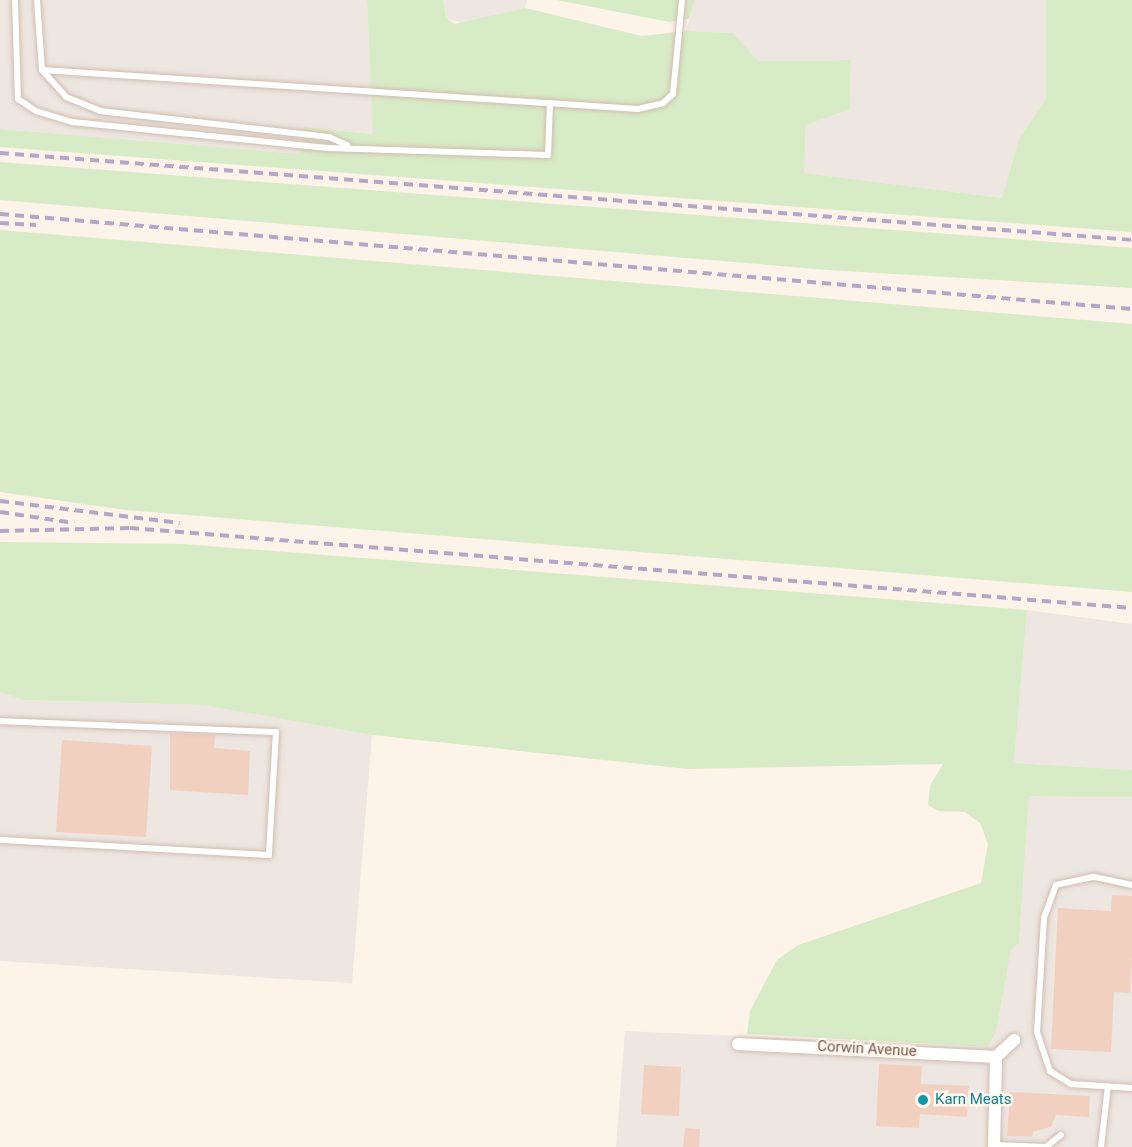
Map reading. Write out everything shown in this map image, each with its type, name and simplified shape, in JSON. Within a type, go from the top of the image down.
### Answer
[{"type":"street","points":[[994,1146],[996,1057],[1014,1040]]},
{"type":"street","name":"Corwin Avenue","points":[[738,1044],[996,1057]]},
{"type":"lane","points":[[15,0],[18,99],[36,111],[72,122],[214,140],[548,155],[550,103]]},
{"type":"lane","points":[[37,0],[42,70],[66,97],[100,111],[329,137],[348,145]]},
{"type":"lane","points":[[42,70],[638,109],[663,103],[673,94],[682,0]]},
{"type":"lane","points":[[0,721],[276,732],[269,855],[0,840]]},
{"type":"lane","points":[[1132,885],[1093,877],[1056,885],[1044,918],[1040,1052],[1050,1071],[1071,1083],[1132,1088]]},
{"type":"lane","points":[[1101,1147],[1108,1086]]},
{"type":"lane","points":[[994,1146],[1046,1147],[1061,1135]]},
{"type":"shaded area","points":[[0,0],[367,0],[374,134],[304,127],[300,154],[0,129]]},
{"type":"shaded area","points":[[443,0],[527,0],[525,8],[469,25],[446,18]]},
{"type":"shaded area","points":[[695,0],[1046,0],[1046,98],[1019,139],[1002,198],[804,173],[806,125],[850,109],[851,60],[758,61],[733,33],[686,31]]},
{"type":"shaded area","points":[[1027,610],[1132,624],[1132,770],[1014,763]]},
{"type":"shaded area","points":[[0,692],[23,700],[203,705],[372,735],[352,983],[0,961]]},
{"type":"shaded area","points":[[1095,794],[1132,797],[1132,1147],[616,1147],[625,1031],[987,1047],[996,1033],[1011,950],[1019,943],[1029,796]]},
{"type":"green space","points":[[367,0],[443,0],[446,18],[455,24],[525,8],[642,36],[686,31],[733,33],[758,61],[851,60],[850,109],[806,125],[804,173],[1002,198],[1019,139],[1046,98],[1046,0],[1132,0],[1132,232],[0,147],[0,129],[300,154],[304,127],[373,134]]},
{"type":"green space","points":[[557,0],[695,0],[689,19],[669,22]]},
{"type":"green space","points":[[0,162],[1132,248],[1132,288],[828,270],[0,200]]},
{"type":"green space","points":[[0,230],[1132,324],[1132,592],[126,510],[0,492]]},
{"type":"green space","points":[[0,542],[183,544],[1027,610],[1014,763],[1132,770],[1132,797],[1029,796],[1019,943],[1011,950],[996,1033],[987,1047],[747,1034],[750,1011],[777,960],[798,945],[981,883],[988,844],[980,823],[965,812],[938,811],[928,805],[930,786],[943,764],[688,769],[372,735],[203,705],[23,700],[0,692]]},
{"type":"building","points":[[170,733],[215,735],[214,748],[250,751],[248,795],[170,790]]},
{"type":"building","points":[[62,740],[152,746],[146,837],[56,832]]},
{"type":"building","points":[[1112,895],[1132,896],[1132,955],[1130,993],[1114,992],[1111,1052],[1051,1049],[1058,908],[1111,911]]},
{"type":"building","name":"Karn Meats","points":[[879,1064],[922,1066],[921,1084],[969,1086],[967,1117],[920,1114],[919,1128],[876,1126]]},
{"type":"building","points":[[644,1065],[681,1067],[679,1116],[641,1114]]},
{"type":"building","points":[[1010,1092],[1090,1096],[1089,1117],[1056,1115],[1051,1127],[1033,1132],[1032,1137],[1007,1136]]},
{"type":"building","points":[[685,1128],[700,1129],[699,1147],[683,1147]]},
{"type":"railway","points":[[0,153],[1132,240]]},
{"type":"railway","points":[[0,214],[1132,309]]},
{"type":"railway","points":[[0,223],[36,225]]},
{"type":"railway","points":[[0,501],[180,523]]},
{"type":"railway","points":[[0,512],[74,523]]},
{"type":"railway","points":[[0,531],[130,528],[1132,608]]},
{"type":"place","name":"Karn Meats","points":[[923,1100]]}]
